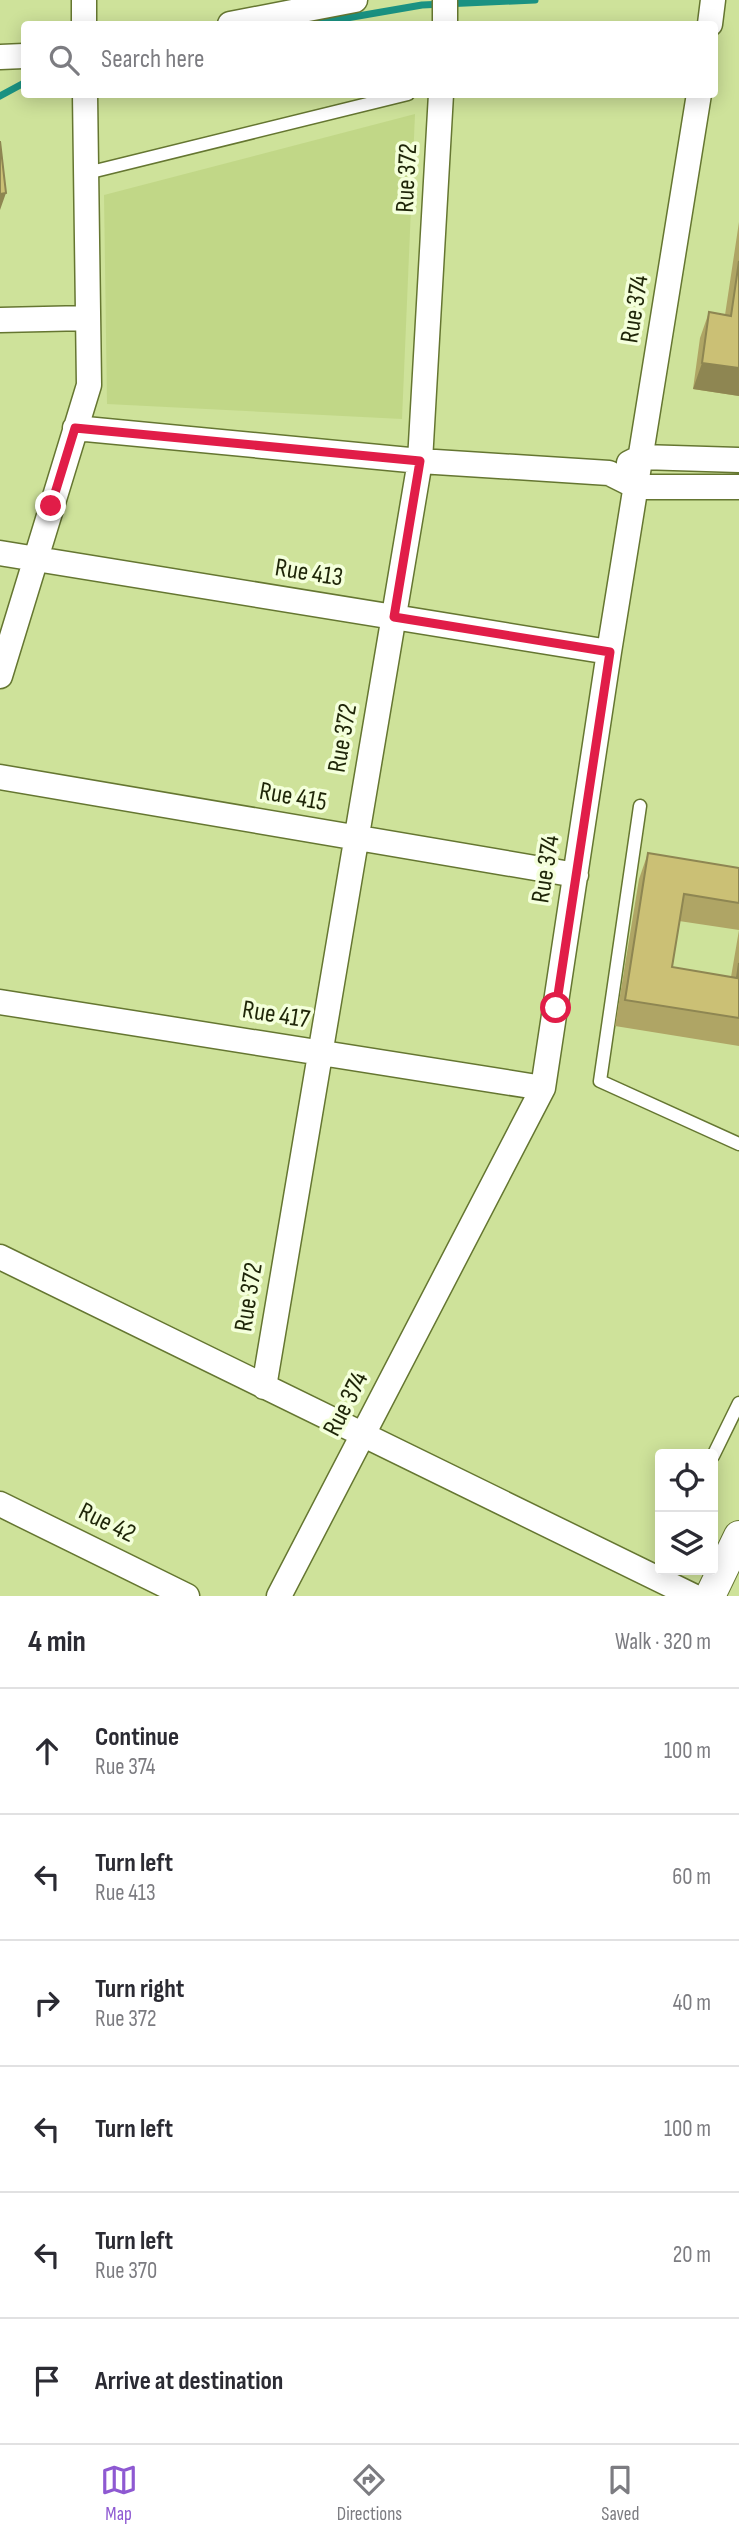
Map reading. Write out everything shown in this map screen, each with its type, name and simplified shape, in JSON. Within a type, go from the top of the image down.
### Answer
[{"type":"street","points":[[84,0],[84,21]]},
{"type":"street","points":[[246,21],[355,0]]},
{"type":"street","points":[[710,21],[713,0]]},
{"type":"street","points":[[0,57],[21,56]]},
{"type":"street","points":[[0,677],[89,385],[85,98]]},
{"type":"street","name":"Rue 372","points":[[264,1387],[420,461],[441,98]]},
{"type":"street","name":"Rue 374","points":[[279,1596],[544,1088],[698,98]]},
{"type":"street","points":[[0,320],[88,318]]},
{"type":"street","points":[[75,428],[420,461],[609,473],[637,487],[739,487]]},
{"type":"street","points":[[609,473],[641,457],[739,460]]},
{"type":"street","name":"Rue 413","points":[[0,553],[610,652]]},
{"type":"street","name":"Rue 415","points":[[0,777],[576,875]]},
{"type":"street","name":"Rue 417","points":[[0,1002],[544,1088]]},
{"type":"street","points":[[0,1257],[363,1435],[655,1571]]},
{"type":"street","name":"Rue 42","points":[[0,1504],[187,1596]]},
{"type":"street","points":[[710,1596],[739,1536]]},
{"type":"street","points":[[662,1575],[693,1596]]},
{"type":"lane","points":[[87,173],[392,98]]},
{"type":"lane","points":[[640,806],[600,1081],[739,1144]]},
{"type":"lane","points":[[716,1449],[739,1403]]},
{"type":"shaded area","points":[[415,114],[402,419],[107,404],[104,195]]},
{"type":"building","points":[[0,141],[6,193],[0,194]]},
{"type":"building","points":[[739,261],[739,368],[702,363],[709,312],[731,316]]},
{"type":"building","points":[[648,853],[739,868],[739,903],[684,894],[672,967],[737,978],[739,963],[739,1018],[625,1000]]},
{"type":"waterway","points":[[329,21],[422,5],[535,0]]},
{"type":"waterway","points":[[0,96],[21,85]]},
{"type":"route","points":[[51,506],[75,428],[420,461],[394,617],[610,652],[556,1008]]}]
